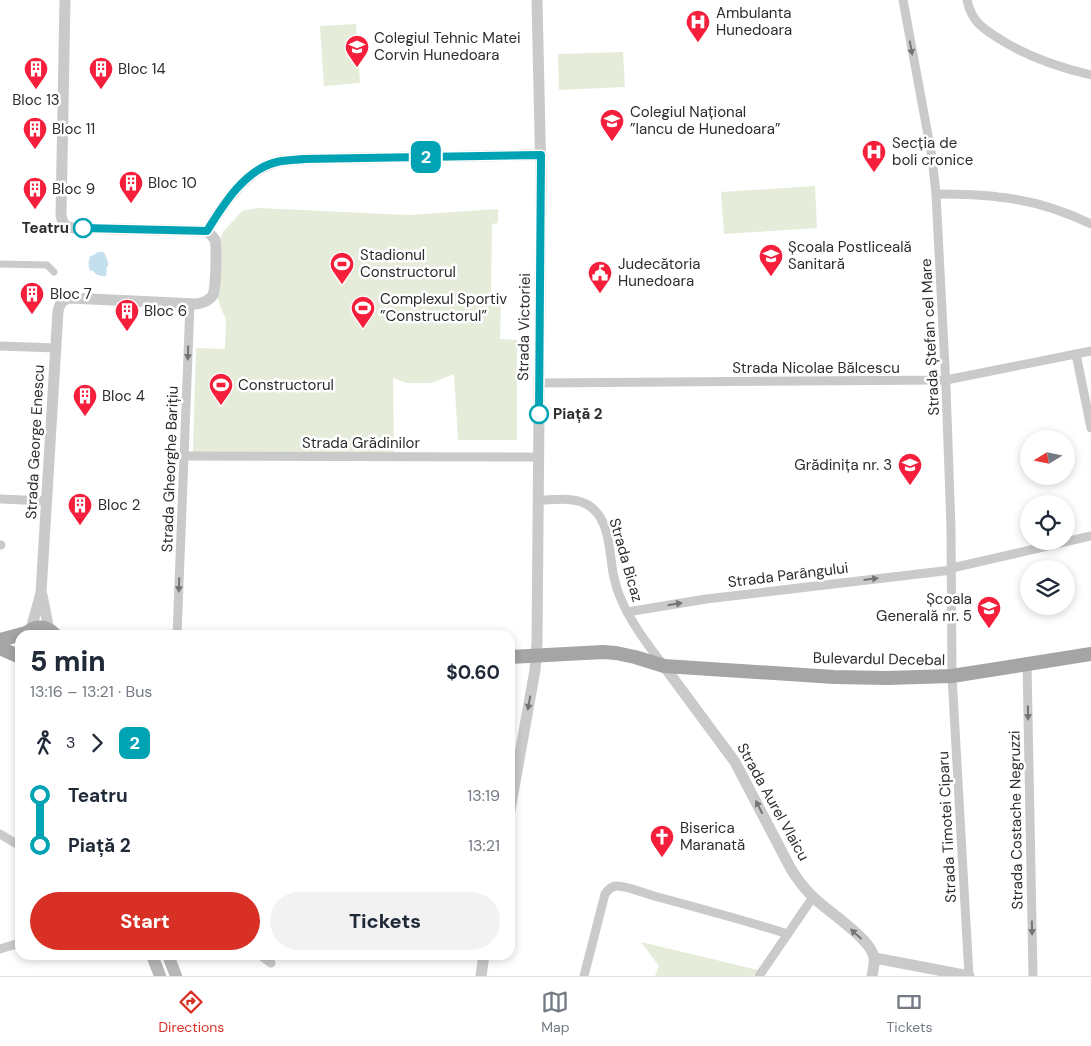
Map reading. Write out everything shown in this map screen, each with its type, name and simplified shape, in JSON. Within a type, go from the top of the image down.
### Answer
[{"type":"main road","points":[[31,630],[37,627],[44,627],[49,630]]},
{"type":"main road","points":[[0,640],[15,636]]},
{"type":"main road","points":[[0,648],[15,655]]},
{"type":"main road","points":[[515,657],[585,652],[616,653],[664,666]]},
{"type":"main road","name":"Bulevardul Decebal","points":[[664,666],[896,678],[952,676],[1091,654]]},
{"type":"main road","points":[[154,960],[160,976]]},
{"type":"main road","points":[[170,960],[176,976]]},
{"type":"street","points":[[64,0],[61,220],[64,225],[73,228],[207,231],[212,235],[216,243],[213,294],[203,303],[190,304]]},
{"type":"street","name":"Strada Victoriei","points":[[515,782],[536,655],[541,155],[537,0]]},
{"type":"street","name":"Strada Ștefan cel Mare","points":[[903,0],[936,194],[946,380],[952,569],[952,676]]},
{"type":"street","points":[[967,0],[973,16],[979,24],[994,36],[1046,62],[1091,75]]},
{"type":"street","points":[[207,231],[231,194],[256,172],[277,162],[304,159],[541,155]]},
{"type":"street","points":[[936,194],[999,197],[1015,200],[1068,214],[1091,224]]},
{"type":"street","points":[[0,264],[47,265],[54,272]]},
{"type":"street","name":"Strada George Enescu","points":[[28,630],[41,593],[59,305],[62,301],[70,298],[190,304]]},
{"type":"street","name":"Strada Gheorghe Barițiu","points":[[177,630],[190,304]]},
{"type":"street","points":[[0,346],[56,348]]},
{"type":"street","name":"Strada Nicolae Bălcescu","points":[[539,383],[946,380],[1091,351]]},
{"type":"street","points":[[1076,354],[1091,428]]},
{"type":"street","name":"Strada Grădinilor","points":[[184,456],[538,457]]},
{"type":"street","points":[[0,498],[47,500]]},
{"type":"street","name":"Strada Bicaz","points":[[538,500],[583,502],[599,515],[609,540],[616,584],[621,599],[645,641],[664,666]]},
{"type":"street","name":"Strada Parângului","points":[[627,612],[706,599],[952,569],[1091,536]]},
{"type":"street","name":"Strada George Enescu","points":[[41,593],[53,630]]},
{"type":"street","name":"Strada Costache Negruzzi","points":[[1027,664],[1033,976]]},
{"type":"street","name":"Strada Aurel Vlaicu","points":[[664,666],[735,762],[799,882],[813,897],[858,935],[868,945],[875,958]]},
{"type":"street","name":"Strada Timotei Ciparu","points":[[952,676],[969,976]]},
{"type":"street","points":[[0,834],[15,843]]},
{"type":"street","points":[[584,976],[605,894],[607,890],[614,886],[718,913],[788,934]]},
{"type":"street","points":[[759,976],[813,897]]},
{"type":"street","points":[[0,949],[15,944]]},
{"type":"street","points":[[872,976],[875,958],[969,976]]},
{"type":"street","points":[[267,960],[271,963]]},
{"type":"street","points":[[481,976],[483,960]]},
{"type":"green space","points":[[356,24],[360,83],[324,86],[320,26]]},
{"type":"green space","points":[[623,52],[625,87],[559,90],[558,54]]},
{"type":"green space","points":[[815,186],[817,228],[724,234],[721,192]]},
{"type":"green space","name":"Complexul Sportiv ”Constructorul”","points":[[257,208],[409,215],[498,209],[498,223],[492,224],[491,297],[501,300],[500,339],[517,340],[517,440],[458,440],[454,374],[431,383],[407,383],[393,378],[394,453],[193,452],[196,348],[225,349],[226,319],[216,293],[219,242],[223,232],[242,211]]},
{"type":"green space","points":[[641,942],[758,970],[753,976],[655,976],[659,966]]},
{"type":"water","points":[[98,252],[104,252],[108,260],[106,276],[100,276],[92,270],[90,271],[90,257]]},
{"type":"bus line","name":"2","points":[[83,228],[207,231],[231,194],[244,182],[266,166],[289,160],[541,155],[539,414]]},
{"type":"place","name":"Ambulanta Hunedoara","points":[[698,43]]},
{"type":"place","name":"Colegiul Tehnic Matei Corvin Hunedoara","points":[[357,68]]},
{"type":"place","name":"Bloc 13","points":[[36,90]]},
{"type":"place","name":"Bloc 14","points":[[101,90]]},
{"type":"place","name":"Colegiul Național ”Iancu de Hunedoara”","points":[[612,142]]},
{"type":"place","name":"Bloc 11","points":[[35,150]]},
{"type":"place","name":"Secția de boli cronice","points":[[874,173]]},
{"type":"place","name":"Bloc 10","points":[[131,204]]},
{"type":"place","name":"Bloc 9","points":[[35,210]]},
{"type":"place","name":"Teatru","points":[[83,228]]},
{"type":"place","name":"Școala Postliceală Sanitară","points":[[771,277]]},
{"type":"place","name":"Stadionul Constructorul","points":[[342,285]]},
{"type":"place","name":"Judecătoria Hunedoara","points":[[600,294]]},
{"type":"place","name":"Bloc 7","points":[[32,315]]},
{"type":"place","name":"Complexul Sportiv ”Constructorul”","points":[[363,329]]},
{"type":"place","name":"Bloc 6","points":[[127,332]]},
{"type":"place","name":"Constructorul","points":[[221,406]]},
{"type":"place","name":"Piață 2","points":[[539,414]]},
{"type":"place","name":"Bloc 4","points":[[85,417]]},
{"type":"place","name":"Grădinița nr. 3","points":[[910,486]]},
{"type":"place","name":"Bloc 2","points":[[80,526]]},
{"type":"place","name":"Școala Generală nr. 5","points":[[989,629]]},
{"type":"place","name":"Biserica Maranată","points":[[662,858]]}]
